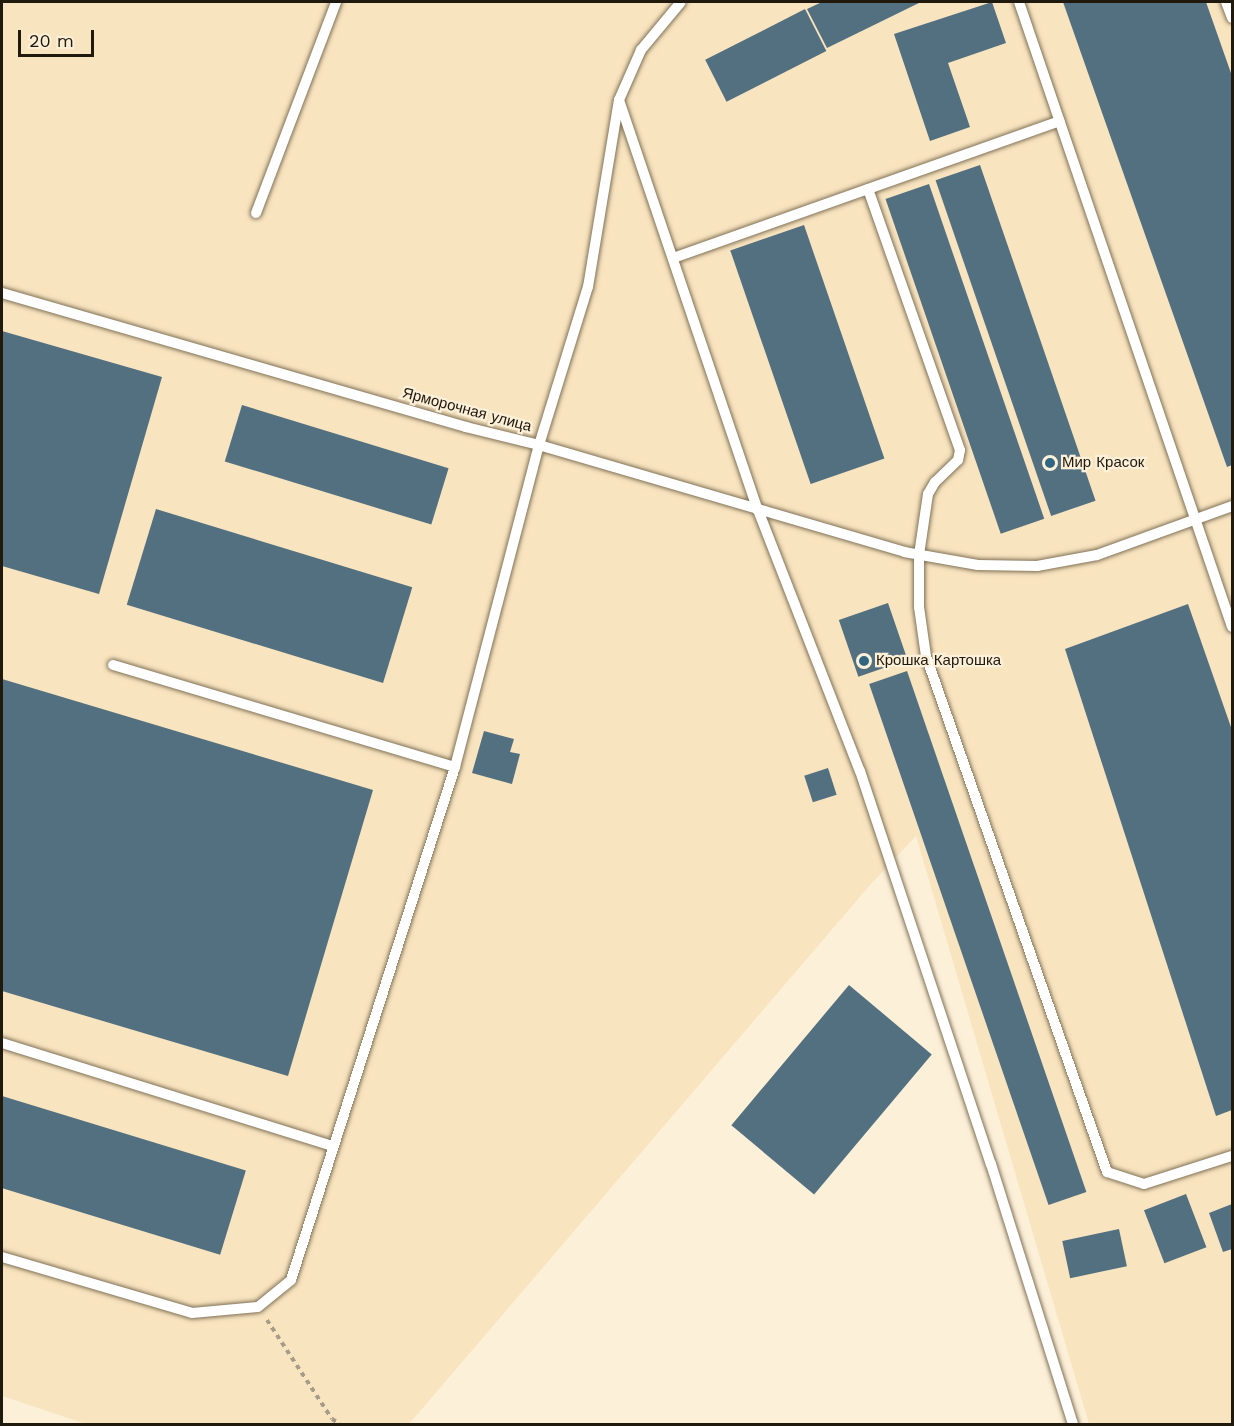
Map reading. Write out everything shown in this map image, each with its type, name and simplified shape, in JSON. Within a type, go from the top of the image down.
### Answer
[{"type":"lane","points":[[256,213],[336,2]]},
{"type":"lane","name":"Ярморочная улица","points":[[2,293],[466,427],[539,445],[588,287],[619,100],[641,50],[681,2]]},
{"type":"lane","points":[[1018,2],[1233,627]]},
{"type":"lane","points":[[1226,2],[1233,18]]},
{"type":"lane","points":[[619,100],[758,510],[860,771],[987,1153],[1073,1425]]},
{"type":"lane","points":[[673,258],[1059,122]]},
{"type":"lane","points":[[868,189],[960,450],[958,460],[935,482],[928,494],[919,555],[919,607],[926,656],[1107,1172],[1144,1184],[1233,1156]]},
{"type":"lane","points":[[2,1257],[192,1313],[258,1307],[291,1280],[455,767],[539,445],[919,555],[978,565],[1037,566],[1097,555],[1233,506]]},
{"type":"lane","points":[[113,666],[455,767]]},
{"type":"lane","points":[[2,1043],[333,1146]]},
{"type":"path","points":[[258,1307],[332,1419],[340,1425]]},
{"type":"shaded area","points":[[2,2],[1232,2],[1232,1424],[1089,1424],[916,836],[870,885],[409,1424],[86,1424],[2,1396]]},
{"type":"building","points":[[822,2],[921,2],[827,48],[807,9]]},
{"type":"building","points":[[992,2],[1006,43],[948,63],[970,127],[930,141],[894,34]]},
{"type":"building","points":[[1063,2],[1206,2],[1232,76],[1232,465],[1227,467]]},
{"type":"building","points":[[805,9],[826,51],[727,102],[705,60]]},
{"type":"building","points":[[980,165],[1096,501],[1051,516],[936,180]]},
{"type":"building","points":[[929,184],[1044,519],[1001,534],[886,199]]},
{"type":"building","points":[[804,225],[884,459],[811,484],[730,250]]},
{"type":"building","points":[[2,331],[162,377],[99,594],[2,566]]},
{"type":"building","points":[[242,405],[449,468],[431,525],[225,461]]},
{"type":"building","points":[[156,509],[412,587],[383,683],[127,605]]},
{"type":"building","points":[[888,603],[908,660],[858,677],[839,620]]},
{"type":"building","points":[[1188,604],[1232,730],[1232,1110],[1216,1116],[1065,649]]},
{"type":"building","points":[[907,671],[1086,1192],[1049,1205],[869,684]]},
{"type":"building","points":[[2,679],[373,790],[288,1076],[2,991]]},
{"type":"building","points":[[484,731],[514,739],[510,752],[520,754],[512,784],[472,773]]},
{"type":"building","points":[[828,768],[837,795],[813,802],[804,776]]},
{"type":"building","points":[[849,985],[932,1054],[814,1195],[731,1125]]},
{"type":"building","points":[[2,1096],[246,1171],[220,1255],[2,1188]]},
{"type":"building","points":[[1186,1194],[1206,1247],[1164,1263],[1144,1210]]},
{"type":"building","points":[[1232,1204],[1232,1249],[1223,1252],[1209,1213]]},
{"type":"building","points":[[1119,1229],[1127,1266],[1070,1278],[1062,1241]]},
{"type":"place","name":"Мир Красок","points":[[1050,463]]},
{"type":"place","name":"Крошка Картошка","points":[[864,661]]}]
